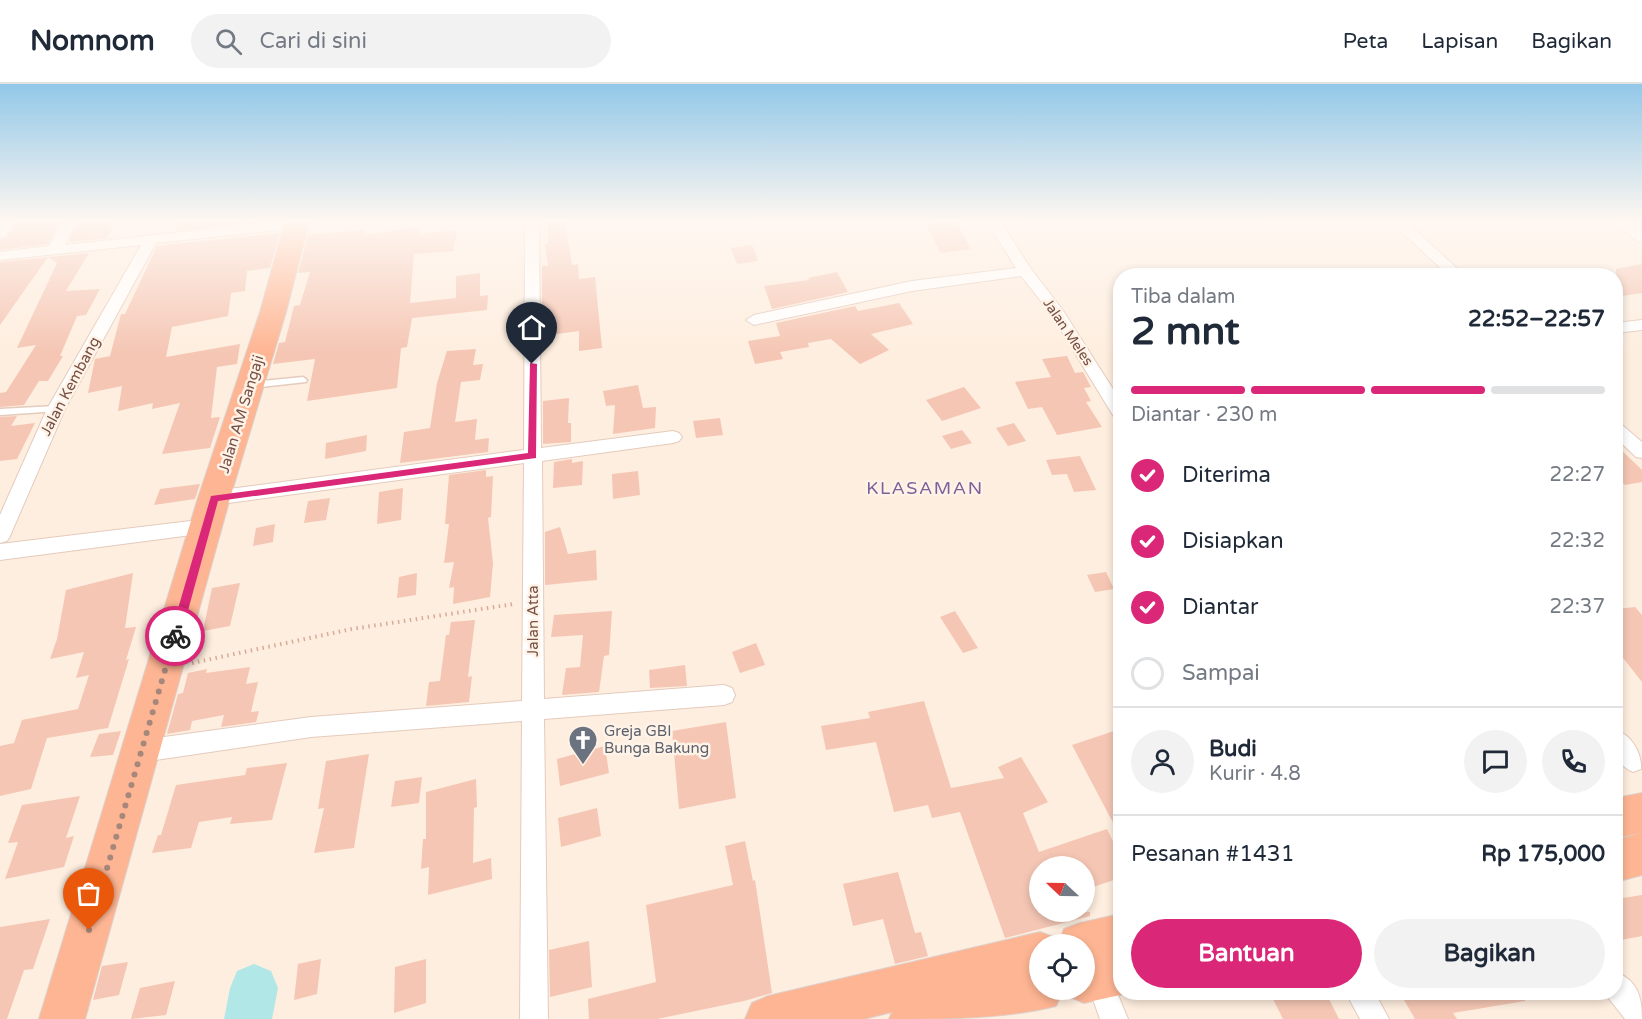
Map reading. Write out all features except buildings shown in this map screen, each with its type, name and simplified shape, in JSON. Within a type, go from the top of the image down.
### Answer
[{"type":"highway","name":"Jalan AM Sangaji","points":[[62,1019],[286,266]]},
{"type":"highway","points":[[1623,817],[1642,813]]},
{"type":"highway","points":[[1623,859],[1642,854]]},
{"type":"highway","points":[[1096,968],[1113,945]]},
{"type":"highway","points":[[768,1019],[1029,957]]},
{"type":"highway","points":[[912,1019],[1029,992]]},
{"type":"street","name":"Jalan Kembang","points":[[0,536],[56,409],[136,266]]},
{"type":"street","name":"Jalan Atta","points":[[532,266],[534,1019]]},
{"type":"street","name":"Jalan Meles","points":[[1022,266],[1057,312],[1113,402]]},
{"type":"street","points":[[754,320],[912,286],[1025,271]]},
{"type":"street","points":[[1623,327],[1642,325]]},
{"type":"street","points":[[1623,435],[1642,452]]},
{"type":"street","points":[[0,552],[211,512],[533,456],[673,437]]},
{"type":"street","points":[[142,751],[311,727],[724,695]]},
{"type":"street","points":[[1623,748],[1634,761]]},
{"type":"street","points":[[1096,968],[1114,1019]]},
{"type":"street","points":[[1623,994],[1642,1019]]},
{"type":"street","points":[[1364,1000],[1375,1019]]},
{"type":"lane","points":[[249,385],[303,380]]},
{"type":"lane","points":[[0,412],[56,409]]},
{"type":"path","points":[[165,669],[352,628],[533,601]]},
{"type":"waterway","points":[[248,1019],[254,988]]},
{"type":"way so far","points":[[89,930],[175,636]]},
{"type":"place","name":"Greja GBI Bunga Bakung","points":[[583,766]]},
{"type":"district","name":"KLASAMAN","points":[[925,488]]},
{"type":"route","points":[[175,636],[214,498],[533,456],[532,364]]}]
